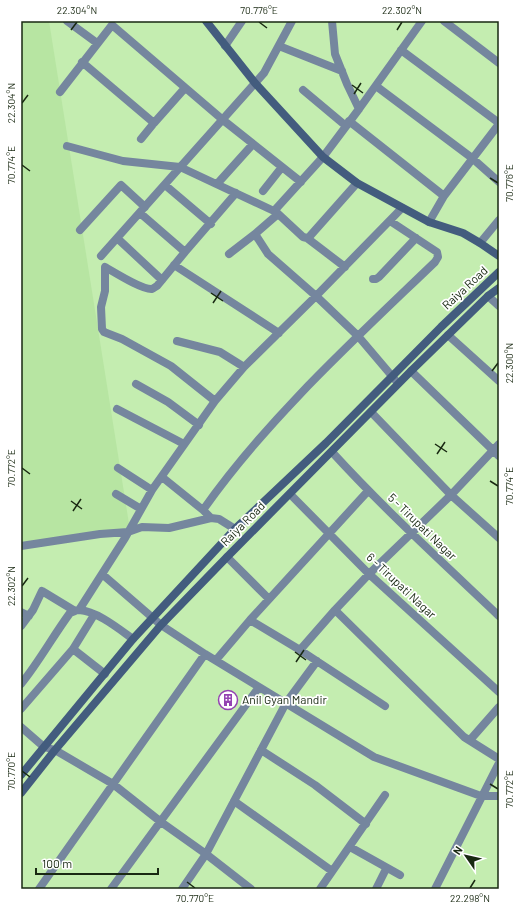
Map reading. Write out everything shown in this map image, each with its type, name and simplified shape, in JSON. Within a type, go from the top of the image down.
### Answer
[{"type":"street","points":[[68,21],[97,43]]},
{"type":"street","points":[[225,46],[242,21]]},
{"type":"street","points":[[101,256],[264,73],[292,21]]},
{"type":"street","points":[[332,21],[335,54],[359,109]]},
{"type":"street","points":[[229,254],[255,234],[276,213],[323,157],[422,21]]},
{"type":"street","points":[[444,21],[499,63]]},
{"type":"street","points":[[209,22],[225,46],[254,83],[323,157],[357,183],[429,222],[463,233],[499,256]]},
{"type":"street","points":[[60,92],[114,23],[185,88],[301,182]]},
{"type":"street","points":[[279,46],[342,71]]},
{"type":"street","points":[[401,50],[499,124],[444,196],[429,222]]},
{"type":"street","points":[[82,62],[154,123]]},
{"type":"street","points":[[376,86],[472,158],[499,182]]},
{"type":"street","points":[[141,139],[185,88]]},
{"type":"street","points":[[303,90],[444,196]]},
{"type":"street","points":[[217,184],[253,144]]},
{"type":"street","points":[[67,146],[123,161],[180,167],[276,213],[304,237],[345,267]]},
{"type":"street","points":[[263,191],[282,167]]},
{"type":"street","points":[[307,238],[357,183]]},
{"type":"street","points":[[80,230],[121,185],[142,210],[185,252]]},
{"type":"street","points":[[165,185],[211,224]]},
{"type":"street","points":[[215,401],[171,366],[122,339],[104,332],[102,329],[101,307],[105,291],[105,267],[150,289],[158,286],[185,252],[236,194]]},
{"type":"street","points":[[21,684],[34,669],[40,657],[70,613],[77,611],[102,574],[152,490],[215,401],[244,367],[402,208]]},
{"type":"street","points":[[480,243],[499,220]]},
{"type":"street","points":[[203,510],[223,482],[288,408],[358,336],[435,262],[438,257],[438,252],[390,221]]},
{"type":"street","points":[[255,234],[268,254],[316,296],[358,336],[399,384]]},
{"type":"street","points":[[117,238],[162,280]]},
{"type":"street","points":[[373,279],[376,280],[416,238]]},
{"type":"street","points":[[174,265],[279,333]]},
{"type":"street","name":"Raiya Road","points":[[21,775],[152,617],[235,529],[326,443],[391,376],[499,272]]},
{"type":"street","name":"Raiya Road","points":[[21,793],[55,750],[161,625],[411,371],[488,296],[499,288]]},
{"type":"street","points":[[488,296],[499,306]]},
{"type":"street","points":[[448,335],[499,381]]},
{"type":"street","points":[[177,341],[220,352],[244,367]]},
{"type":"street","points":[[300,650],[369,574],[497,450],[411,371]]},
{"type":"street","points":[[136,384],[168,402],[198,425]]},
{"type":"street","points":[[117,408],[184,444]]},
{"type":"street","points":[[372,412],[451,495],[499,538]]},
{"type":"street","name":"5 - Tirupati Nagar","points":[[332,452],[410,533],[499,616]]},
{"type":"street","points":[[118,468],[152,490]]},
{"type":"street","points":[[162,477],[211,518]]},
{"type":"street","points":[[216,660],[250,620],[368,491]]},
{"type":"street","points":[[116,494],[141,509]]},
{"type":"street","name":"6 - Tirupati Nagar","points":[[290,494],[369,574],[499,692]]},
{"type":"street","points":[[21,546],[100,534],[128,532],[142,527],[169,528],[211,518],[219,519],[235,529]]},
{"type":"street","points":[[227,557],[269,599]]},
{"type":"street","points":[[102,574],[161,625],[205,654],[374,757],[481,796],[499,796]]},
{"type":"street","points":[[21,626],[25,614],[42,591],[77,611],[94,615],[110,623],[133,639]]},
{"type":"street","points":[[335,610],[464,737],[499,759]]},
{"type":"street","points":[[21,709],[73,649],[94,615]]},
{"type":"street","points":[[250,620],[300,650],[385,706]]},
{"type":"street","points":[[73,649],[105,674]]},
{"type":"street","points":[[39,889],[205,654]]},
{"type":"street","points":[[182,889],[206,854],[286,704],[317,661]]},
{"type":"street","points":[[111,889],[259,687]]},
{"type":"street","points":[[470,740],[499,707]]},
{"type":"street","points":[[21,727],[44,747],[55,750],[113,784],[250,889]]},
{"type":"street","points":[[261,750],[315,785],[366,824]]},
{"type":"street","points":[[435,889],[499,762]]},
{"type":"street","points":[[320,889],[385,795]]},
{"type":"street","points":[[234,800],[332,871]]},
{"type":"street","points":[[350,847],[400,876]]},
{"type":"street","points":[[376,889],[386,869]]},
{"type":"shaded area","points":[[21,21],[49,21],[130,530],[21,545]]},
{"type":"place","name":"Anil Gyan Mandir","points":[[228,700]]}]
